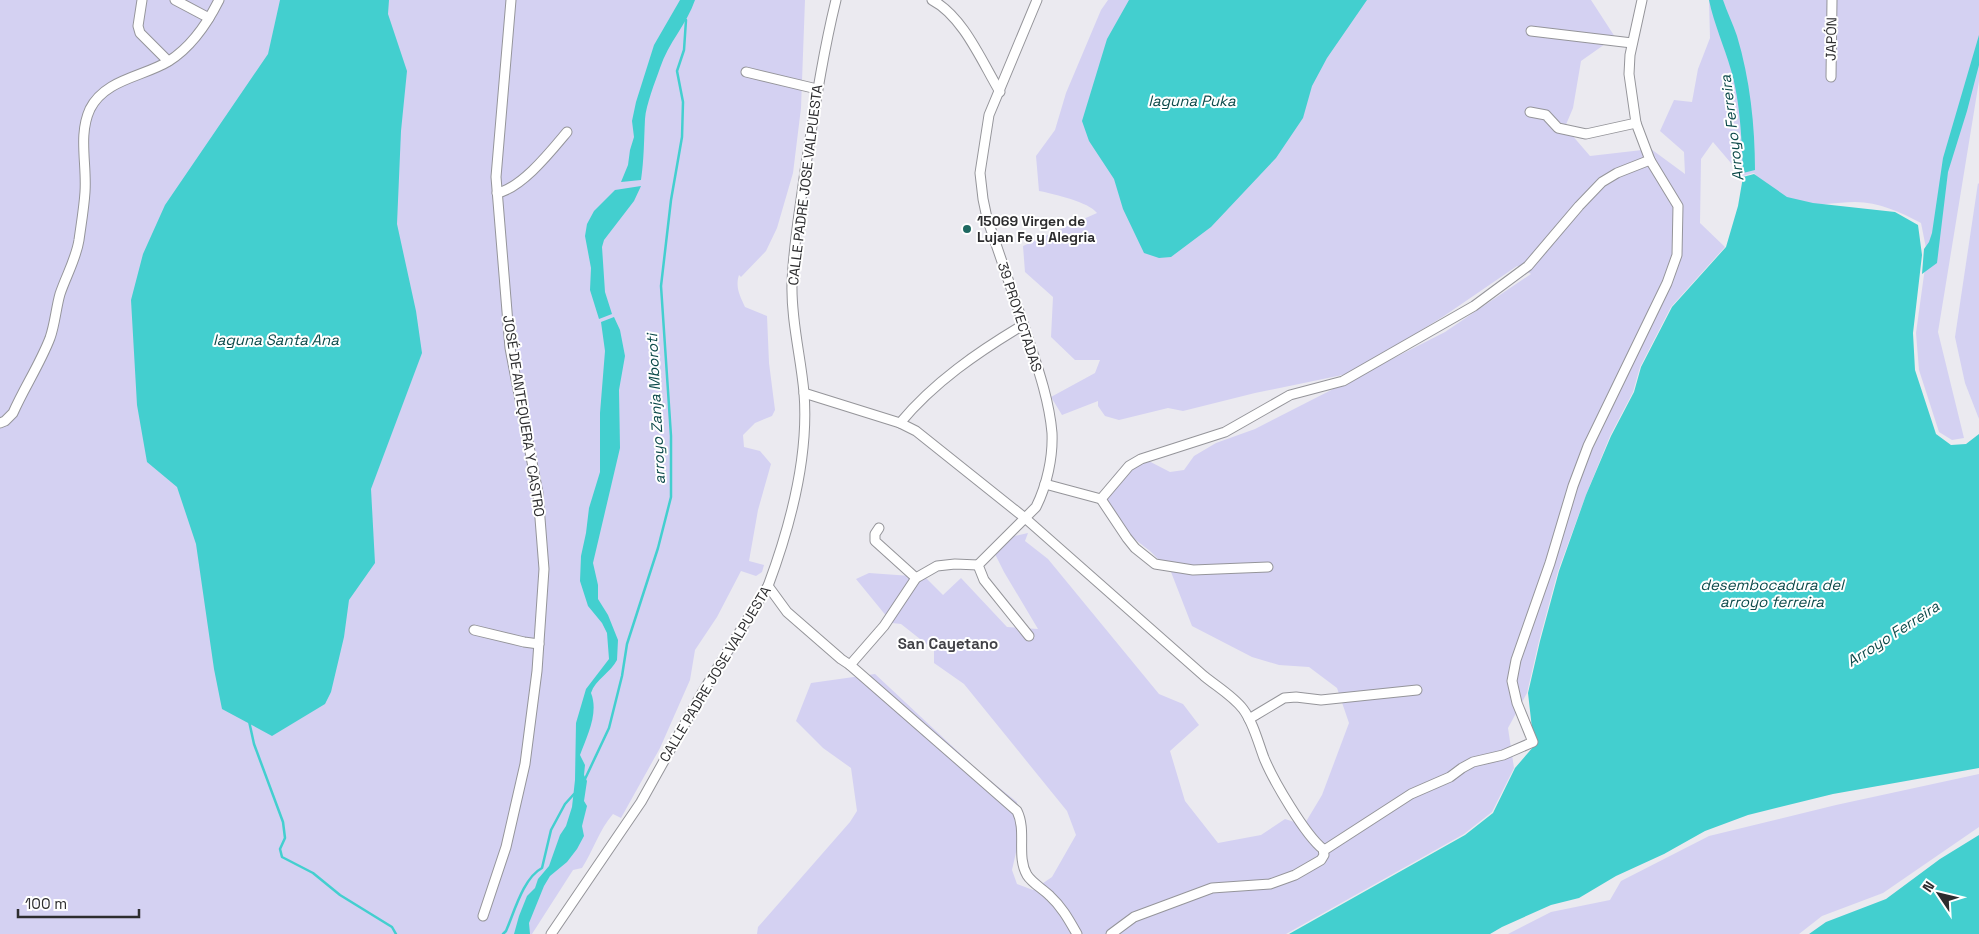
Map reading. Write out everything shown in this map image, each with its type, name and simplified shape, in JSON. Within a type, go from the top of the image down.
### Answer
[{"type":"street","points":[[142,0],[138,26],[140,33],[168,61]]},
{"type":"street","points":[[175,0],[209,18]]},
{"type":"street","points":[[0,423],[13,413],[50,338],[60,293],[70,272],[79,242],[85,192],[84,131],[90,110],[98,97],[114,85],[168,61],[188,46],[209,18],[218,0]]},
{"type":"street","name":"JOSÉ DE ANTEQUERA Y CASTRO","points":[[484,916],[506,847],[525,764],[539,644],[544,569],[538,493],[510,348],[497,193],[498,142],[507,64],[511,0]]},
{"type":"street","name":"CALLE PADRE JOSE VALPUESTA","points":[[551,934],[642,802],[694,706],[768,586],[796,492],[805,423],[804,393],[792,303],[792,284],[798,218],[817,89],[836,0]]},
{"type":"street","points":[[932,0],[958,22],[1000,92]]},
{"type":"street","name":"39 PROYECTADAS","points":[[978,565],[1036,507],[1045,484],[1050,459],[1052,436],[1050,419],[1024,325],[987,218],[980,173],[989,116],[1037,0]]},
{"type":"street","points":[[1323,849],[1410,794],[1450,777],[1468,765],[1503,755],[1533,742],[1517,703],[1512,681],[1516,660],[1588,446],[1667,283],[1677,255],[1678,206],[1650,160],[1636,123],[1629,74],[1632,43],[1642,0]]},
{"type":"street","name":"JAPÓN","points":[[1831,77],[1832,0]]},
{"type":"street","points":[[1531,31],[1632,43]]},
{"type":"street","points":[[746,72],[817,89]]},
{"type":"street","points":[[1530,112],[1546,115],[1558,128],[1586,134],[1636,123]]},
{"type":"street","points":[[497,193],[507,190],[521,180],[551,152],[567,132]]},
{"type":"street","points":[[1101,498],[1130,466],[1141,459],[1225,432],[1290,396],[1343,381],[1474,306],[1528,266],[1602,182],[1617,173],[1650,160]]},
{"type":"street","points":[[900,423],[917,405],[976,354],[1024,325]]},
{"type":"street","points":[[804,393],[900,423],[916,431],[1025,518],[1204,676],[1234,700],[1249,719],[1265,761],[1294,812],[1323,849],[1324,855],[1321,860],[1295,876],[1270,884],[1212,888],[1134,917],[1110,934]]},
{"type":"street","points":[[1045,484],[1101,498],[1135,548],[1155,564],[1210,571],[1268,567]]},
{"type":"street","points":[[879,528],[875,534],[876,541],[916,578]]},
{"type":"street","points":[[850,665],[884,626],[916,578],[938,566],[956,564],[978,565],[984,580],[1029,636]]},
{"type":"street","points":[[768,586],[787,612],[1016,811],[1022,826],[1022,864],[1028,876],[1064,911],[1076,934]]},
{"type":"street","points":[[474,630],[539,644]]},
{"type":"street","points":[[1249,719],[1284,698],[1296,697],[1321,700],[1417,690]]},
{"type":"shaded area","points":[[0,0],[805,0],[801,108],[793,173],[777,228],[766,251],[741,277],[739,275],[738,284],[745,307],[767,316],[769,363],[775,410],[772,416],[755,423],[743,435],[744,447],[760,451],[771,464],[758,510],[749,561],[764,565],[762,572],[756,576],[741,571],[717,617],[695,650],[690,680],[660,748],[621,818],[613,814],[608,820],[582,868],[573,870],[532,934],[0,934]]},
{"type":"shaded area","points":[[1108,0],[1591,0],[1615,37],[1581,61],[1573,108],[1565,127],[1590,156],[1651,149],[1685,174],[1684,152],[1660,131],[1674,100],[1692,102],[1698,69],[1710,38],[1709,0],[1979,0],[1979,81],[1938,332],[1964,438],[1952,440],[1939,432],[1919,370],[1916,333],[1927,253],[1921,223],[1881,206],[1864,202],[1800,205],[1789,202],[1778,197],[1754,173],[1742,176],[1713,142],[1701,159],[1700,223],[1725,247],[1671,307],[1640,367],[1633,392],[1610,436],[1558,571],[1527,693],[1508,728],[1514,768],[1492,812],[1464,834],[1286,934],[757,934],[758,927],[850,822],[857,811],[851,768],[823,748],[796,721],[811,683],[875,674],[982,774],[1017,802],[1019,839],[1012,870],[1017,884],[1033,890],[1052,877],[1076,835],[1067,811],[964,684],[934,663],[934,650],[901,624],[892,623],[856,579],[869,573],[925,577],[943,595],[961,578],[1007,627],[1038,629],[995,554],[1010,537],[1028,533],[1025,541],[1048,559],[1159,694],[1183,704],[1199,725],[1170,751],[1185,801],[1218,843],[1261,835],[1285,819],[1304,825],[1322,795],[1349,723],[1337,688],[1309,667],[1279,665],[1252,657],[1192,626],[1171,572],[1150,551],[1119,527],[1108,514],[1104,494],[1114,475],[1139,456],[1170,472],[1184,470],[1194,456],[1216,443],[1255,429],[1445,332],[1531,274],[1517,266],[1444,316],[1352,373],[1255,393],[1183,411],[1168,408],[1119,420],[1105,416],[1098,406],[1098,401],[1062,415],[1051,397],[1095,373],[1100,360],[1075,360],[1051,337],[1053,297],[1025,272],[1023,246],[1097,213],[1087,205],[1062,196],[1039,191],[1036,156],[1055,130],[1066,93],[1101,10]]},
{"type":"shaded area","points":[[1978,183],[1979,419],[1965,383],[1955,337]]},
{"type":"shaded area","points":[[1979,774],[1979,827],[1883,893],[1822,916],[1799,934],[1508,934],[1551,912],[1610,900],[1621,881],[1709,836],[1836,805]]},
{"type":"water","name":"laguna Santa Ana","points":[[280,0],[389,0],[388,14],[407,71],[401,131],[397,224],[416,311],[422,353],[371,489],[375,563],[349,600],[344,637],[331,692],[325,704],[272,736],[222,709],[214,669],[196,544],[177,487],[147,462],[137,405],[131,300],[143,254],[165,205],[268,54]]},
{"type":"water","points":[[680,0],[695,0],[692,9],[663,59],[649,100],[645,119],[641,180],[621,182],[628,165],[634,137],[632,121],[636,102],[654,45]]},
{"type":"water","name":"laguna Puka","points":[[1129,0],[1367,0],[1327,58],[1312,86],[1303,118],[1276,158],[1211,227],[1171,257],[1159,258],[1144,253],[1123,209],[1114,179],[1089,141],[1082,121],[1107,39]]},
{"type":"water","points":[[1709,0],[1723,0],[1742,52],[1753,120],[1755,170],[1743,173],[1737,94]]},
{"type":"water","points":[[1979,35],[1979,65],[1948,172],[1937,263],[1922,274],[1924,249],[1932,233],[1943,158]]},
{"type":"water","name":"desembocadura del arroyo ferreira","points":[[1754,174],[1787,197],[1813,203],[1895,212],[1918,225],[1922,255],[1913,333],[1915,370],[1936,434],[1951,445],[1966,444],[1979,434],[1979,768],[1833,794],[1748,815],[1705,831],[1664,854],[1616,876],[1579,898],[1551,905],[1490,934],[1289,934],[1465,835],[1493,813],[1515,768],[1534,746],[1528,693],[1559,571],[1586,495],[1611,436],[1634,392],[1641,367],[1672,307],[1726,247],[1738,206],[1743,177]]},
{"type":"water","points":[[641,186],[634,201],[604,240],[602,247],[605,292],[612,314],[599,319],[590,290],[591,268],[585,236],[587,224],[594,211],[615,190]]},
{"type":"water","points":[[614,317],[620,330],[625,356],[619,390],[620,448],[593,563],[598,585],[598,599],[608,615],[618,640],[617,660],[596,684],[591,693],[594,708],[593,716],[580,755],[585,765],[584,775],[587,781],[584,801],[587,806],[582,826],[584,836],[567,862],[550,876],[544,886],[529,923],[530,934],[514,934],[527,896],[535,888],[538,879],[549,866],[560,835],[566,826],[572,807],[575,780],[576,723],[586,689],[609,659],[607,633],[602,623],[588,606],[580,581],[581,556],[589,508],[600,472],[600,413],[605,351],[601,322]]},
{"type":"water","points":[[1979,835],[1979,934],[1809,934],[1826,922],[1886,899],[1940,859]]},
{"type":"waterway","name":"arroyo Zanja Mboroti","points":[[585,779],[609,728],[622,676],[627,644],[658,548],[671,497],[671,436],[661,286],[671,200],[682,137],[683,102],[677,71],[684,50],[686,20]]},
{"type":"waterway","points":[[249,721],[254,744],[283,822],[285,838],[280,849],[282,857],[313,873],[340,895],[392,927],[396,934]]},
{"type":"waterway","name":"arroyo Zanja Mboroti","points":[[503,934],[524,888],[535,873],[542,868],[551,830],[565,804],[574,794]]},
{"type":"place","name":"15069 Virgen de Lujan Fe y Alegria","points":[[967,229]]},
{"type":"district","name":"San Cayetano","points":[[948,644]]},
{"type":"water label","name":"Arroyo Ferreira","points":[[1732,128]]},
{"type":"water label","name":"Arroyo Ferreira","points":[[1893,634]]}]
